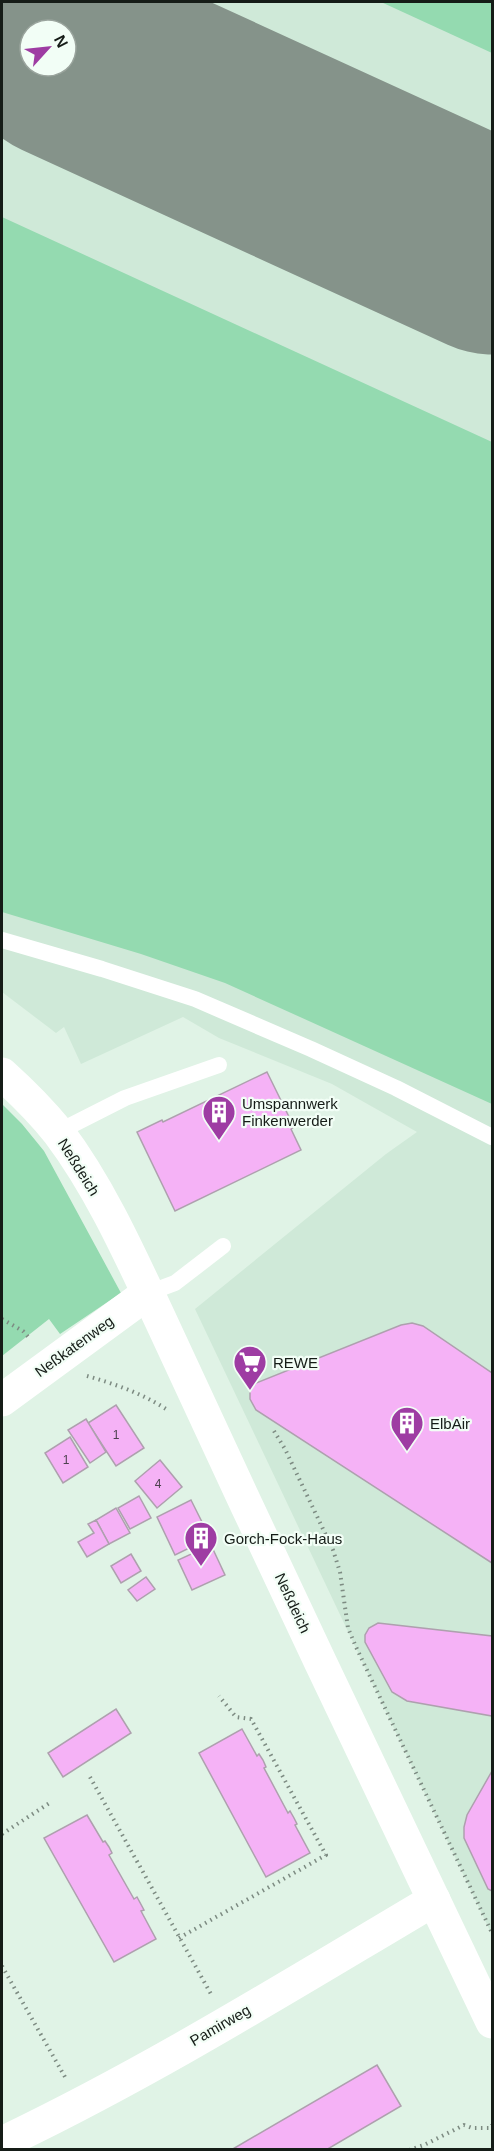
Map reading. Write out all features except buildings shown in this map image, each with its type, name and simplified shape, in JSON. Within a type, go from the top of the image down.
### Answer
[{"type":"street","name":"Neßdeich","points":[[2,1074],[31,1101],[58,1132],[85,1173],[148,1293],[492,2022]]},
{"type":"street","name":"Neßkatenweg","points":[[2,1400],[148,1293]]},
{"type":"street","name":"Pamirweg","points":[[2,2143],[50,2121],[226,2022],[434,1900]]},
{"type":"lane","points":[[2,940],[195,999],[311,1048],[492,1137]]},
{"type":"lane","points":[[58,1132],[125,1098],[219,1065]]},
{"type":"lane","points":[[148,1293],[175,1283],[223,1246]]},
{"type":"path","points":[[84,1376],[148,1397],[179,1418],[210,1425]]},
{"type":"path","points":[[274,1431],[285,1449],[333,1550],[340,1572],[348,1628],[356,1647],[492,1932]]},
{"type":"path","points":[[179,1938],[326,1855],[251,1719],[236,1717],[219,1696]]},
{"type":"path","points":[[90,1777],[226,2022]]},
{"type":"path","points":[[2,1834],[51,1802]]},
{"type":"path","points":[[2,1966],[80,2104]]},
{"type":"path","points":[[409,2150],[464,2125],[472,2128],[490,2128],[492,2125]]},
{"type":"shaded area","points":[[2,2],[492,2],[492,1935],[195,1309],[386,1154],[417,1132],[332,1084],[219,1038],[183,1017],[81,1064],[64,1027],[56,1033],[2,992]]},
{"type":"green space","points":[[381,2],[492,2],[492,53]]},
{"type":"green space","points":[[2,217],[492,442],[492,1104],[225,983],[141,954],[2,912]]},
{"type":"green space","points":[[2,1104],[44,1151],[121,1293],[60,1334],[49,1319],[2,1356]]},
{"type":"runway","points":[[78,58],[492,248]]},
{"type":"place","name":"Umspannwerk Finkenwerder","points":[[219,1141]]},
{"type":"place","name":"REWE","points":[[250,1391]]},
{"type":"place","name":"ElbAir","points":[[407,1452]]},
{"type":"place","name":"Gorch-Fock-Haus","points":[[201,1567]]}]
